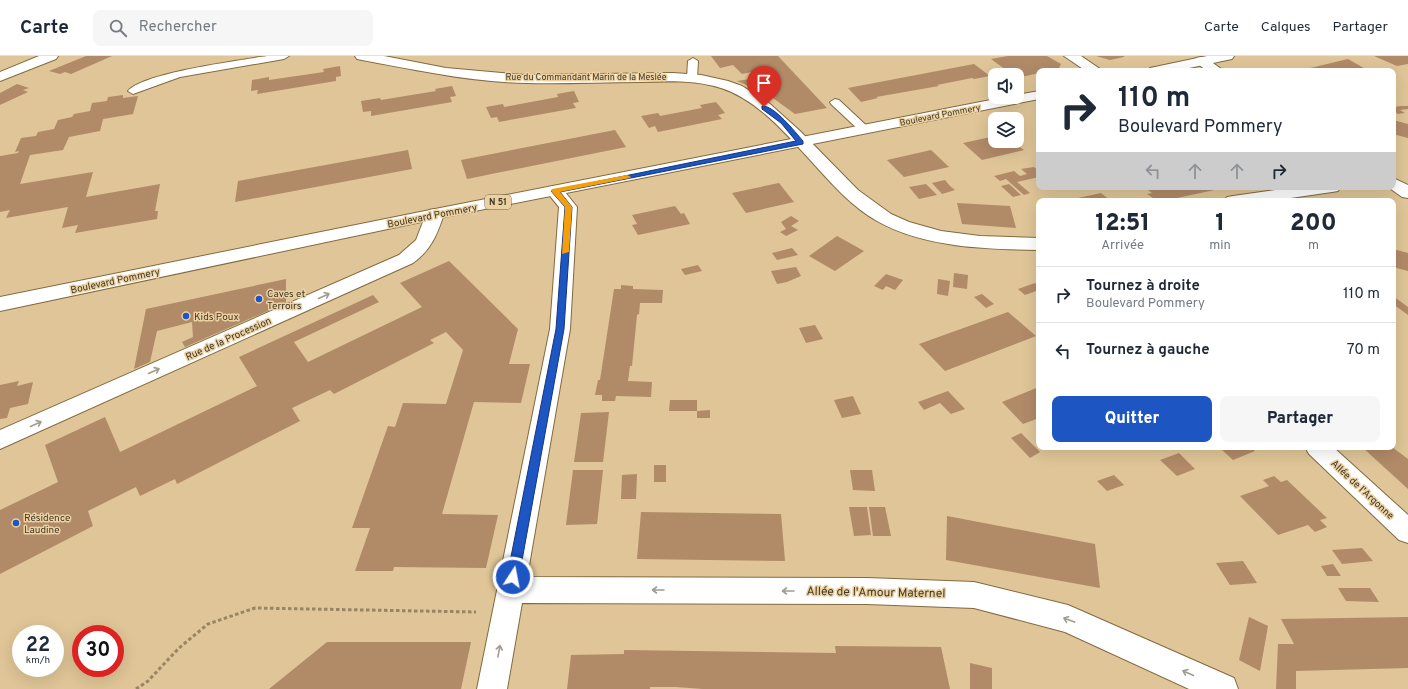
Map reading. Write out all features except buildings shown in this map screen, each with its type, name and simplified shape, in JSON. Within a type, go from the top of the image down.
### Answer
[{"type":"street","points":[[0,78],[51,56]]},
{"type":"street","name":"Rue du Commandant Marin de la Meslée","points":[[362,56],[446,72],[525,79],[673,77],[692,78],[730,86],[754,100],[783,122],[852,194],[885,218],[934,236],[997,243],[1036,244]]},
{"type":"street","points":[[1071,56],[1091,68]]},
{"type":"street","points":[[1169,68],[1227,56]]},
{"type":"street","points":[[1201,61],[1213,68]]},
{"type":"street","name":"Boulevard Pommery","points":[[0,304],[436,214],[1036,96]]},
{"type":"street","points":[[1397,176],[1408,193]]},
{"type":"street","points":[[1254,198],[1311,190]]},
{"type":"street","points":[[492,689],[560,329],[568,207],[555,191]]},
{"type":"street","name":"Rue de la Procession","points":[[0,440],[406,259],[421,249],[436,214]]},
{"type":"street","name":"Allée de l'Argonne","points":[[1320,450],[1408,532]]},
{"type":"street","name":"Allée de l'Amour Maternel","points":[[508,602],[867,591],[974,595],[1068,619],[1223,689]]},
{"type":"lane","points":[[133,91],[158,80],[179,74],[284,56]]},
{"type":"lane","points":[[692,78],[693,61]]},
{"type":"lane","points":[[835,102],[865,130]]},
{"type":"path","points":[[136,689],[148,681],[179,648],[208,624],[255,608],[455,611],[508,602]]},
{"type":"slow traffic","points":[[565,252],[568,207],[555,191],[627,177]]},
{"type":"place","name":"Caves et Terroirs","points":[[259,299]]},
{"type":"place","name":"Kids Poux","points":[[186,316]]},
{"type":"place","name":"Résidence Laudine","points":[[16,523]]},
{"type":"route","points":[[513,577],[560,329],[568,207],[555,191],[801,142],[783,122],[764,107]]}]
